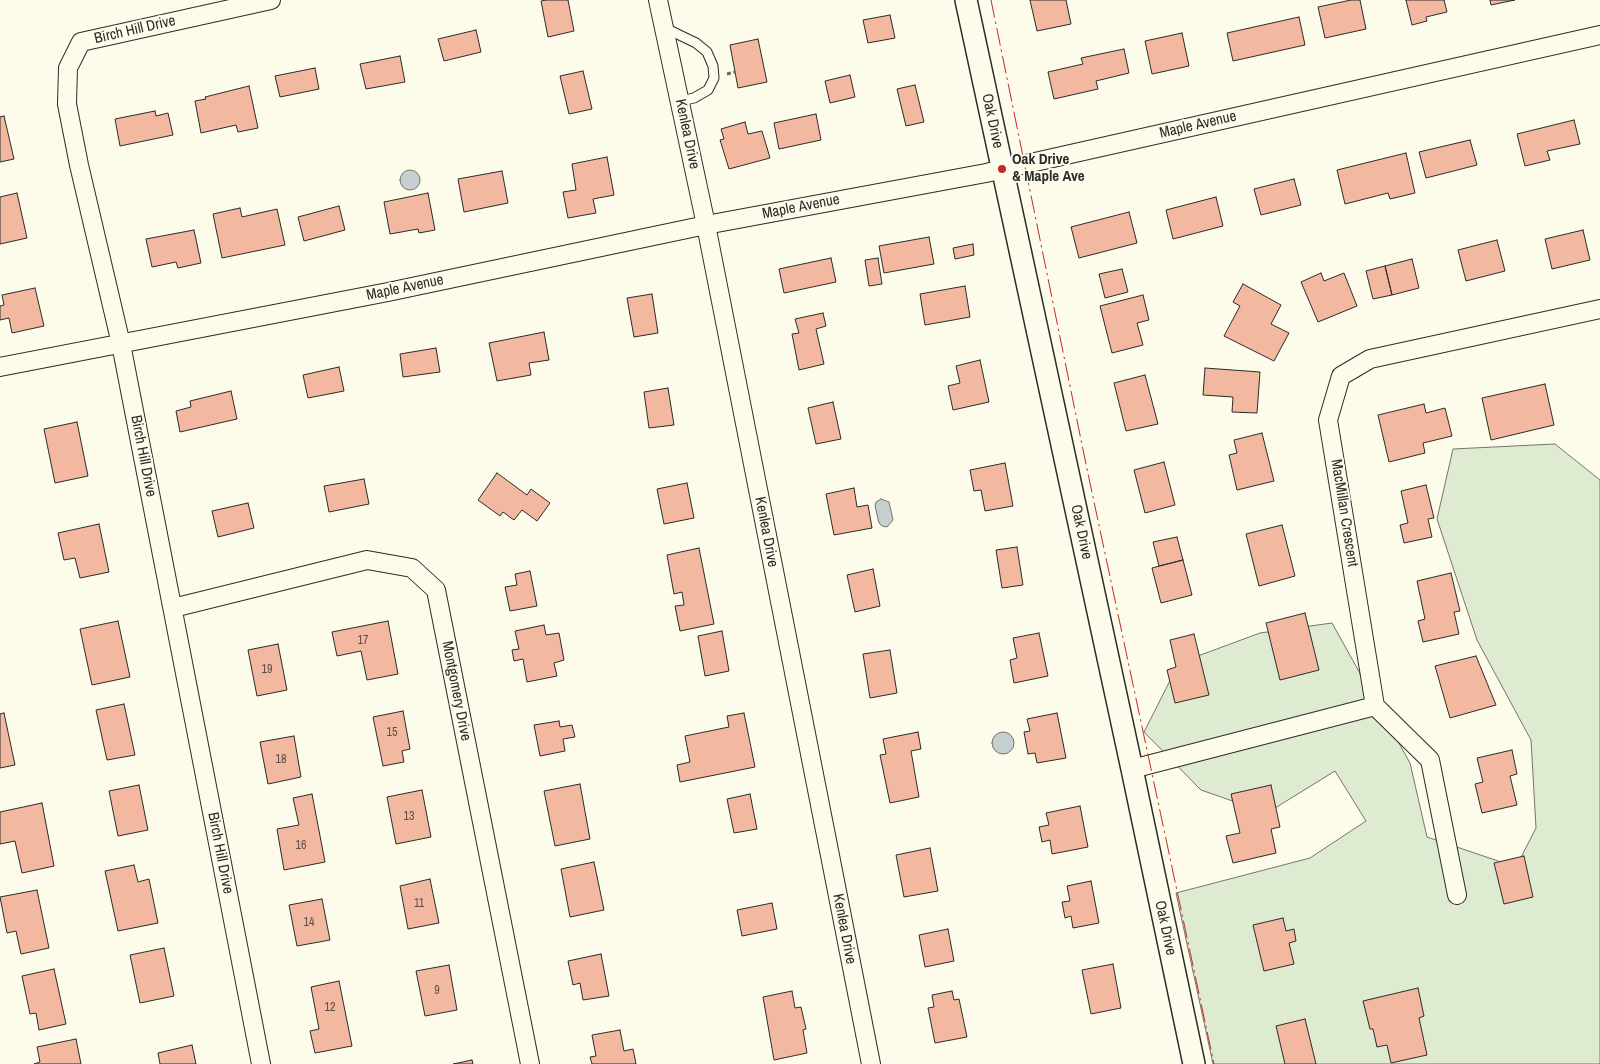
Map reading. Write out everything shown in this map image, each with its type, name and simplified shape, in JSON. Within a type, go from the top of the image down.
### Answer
[{"type":"street","name":"Birch Hill Drive","points":[[261,1064],[121,344],[79,165],[67,104],[68,68],[82,42],[271,0]]},
{"type":"street","name":"Kenlea Drive","points":[[658,0],[706,225],[871,1064]]},
{"type":"street","name":"Oak Drive","points":[[966,0],[1194,1064]]},
{"type":"street","name":"Maple Avenue","points":[[0,367],[388,292],[706,225],[1002,169],[1600,35]]},
{"type":"street","name":"MacMillan Crescent","points":[[1375,706],[1328,420],[1341,376],[1370,359],[1600,309]]},
{"type":"street","name":"Montgomery Drive","points":[[173,608],[367,560],[412,568],[436,590],[530,1064]]},
{"type":"street","points":[[1132,769],[1375,706],[1430,760],[1457,895]]},
{"type":"lane","points":[[664,28],[707,52],[713,66],[714,78],[708,90],[694,98],[681,102]]},
{"type":"green space","points":[[1555,444],[1600,480],[1600,1064],[1213,1064],[1176,893],[1310,858],[1366,821],[1335,771],[1267,813],[1201,790],[1144,732],[1179,663],[1260,633],[1332,623],[1410,763],[1427,837],[1516,867],[1536,828],[1531,740],[1477,640],[1437,519],[1453,449]]},
{"type":"shaded area","points":[[410,170],[417,173],[420,180],[417,187],[410,190],[403,187],[400,180],[403,173]]},
{"type":"shaded area","points":[[881,499],[889,502],[893,520],[887,527],[879,523],[875,506],[876,502]]},
{"type":"shaded area","points":[[1003,732],[1011,735],[1014,743],[1011,751],[1003,754],[995,751],[992,743],[995,735]]},
{"type":"building","points":[[568,0],[574,31],[548,37],[541,1]]},
{"type":"building","points":[[1030,0],[1066,0],[1071,24],[1037,31]]},
{"type":"building","points":[[1360,0],[1366,29],[1325,38],[1318,7]]},
{"type":"building","points":[[1406,0],[1444,0],[1447,12],[1426,17],[1427,21],[1412,25]]},
{"type":"building","points":[[1490,0],[1515,0],[1491,5]]},
{"type":"building","points":[[890,15],[895,38],[868,43],[863,20]]},
{"type":"building","points":[[1299,17],[1305,45],[1233,61],[1227,33]]},
{"type":"building","points":[[476,30],[481,52],[444,61],[438,39]]},
{"type":"building","points":[[1182,33],[1189,66],[1152,74],[1145,41]]},
{"type":"building","points":[[758,39],[767,82],[738,88],[730,45]]},
{"type":"building","points":[[1124,49],[1129,73],[1096,81],[1098,89],[1054,99],[1048,72],[1083,64],[1081,58]]},
{"type":"building","points":[[400,56],[405,82],[366,89],[360,64]]},
{"type":"building","points":[[315,68],[319,89],[280,97],[275,76]]},
{"type":"building","points":[[583,71],[592,109],[569,114],[560,76]]},
{"type":"building","points":[[850,75],[855,97],[830,103],[825,81]]},
{"type":"building","points":[[915,85],[924,122],[906,126],[897,89]]},
{"type":"building","points":[[249,86],[258,128],[238,132],[236,125],[201,133],[195,101]]},
{"type":"building","points":[[155,111],[156,116],[168,113],[173,135],[120,146],[115,119]]},
{"type":"building","points":[[816,114],[821,140],[779,149],[774,123]]},
{"type":"building","points":[[4,116],[14,159],[0,162],[0,117]]},
{"type":"building","points":[[1574,120],[1580,144],[1547,151],[1550,160],[1525,166],[1517,134]]},
{"type":"building","points":[[745,122],[748,134],[762,131],[770,158],[729,169],[720,140],[724,139],[721,129]]},
{"type":"building","points":[[1470,140],[1477,165],[1426,178],[1419,152]]},
{"type":"building","points":[[1406,153],[1415,193],[1390,199],[1388,193],[1345,204],[1337,170]]},
{"type":"building","points":[[607,157],[614,195],[593,199],[596,213],[568,218],[563,192],[576,190],[572,164]]},
{"type":"building","points":[[502,171],[508,203],[464,212],[458,179]]},
{"type":"building","points":[[1294,179],[1301,205],[1261,215],[1254,189]]},
{"type":"building","points":[[17,193],[27,238],[0,244],[0,197]]},
{"type":"building","points":[[428,193],[435,230],[419,233],[418,229],[390,234],[384,202]]},
{"type":"building","points":[[1216,197],[1223,226],[1173,239],[1166,210]]},
{"type":"building","points":[[339,206],[345,230],[304,241],[298,217]]},
{"type":"building","points":[[240,208],[242,217],[277,209],[285,245],[222,258],[213,214]]},
{"type":"building","points":[[1129,212],[1137,243],[1079,258],[1071,227]]},
{"type":"building","points":[[194,230],[201,263],[178,268],[176,262],[152,267],[146,239]]},
{"type":"building","points":[[1583,230],[1590,260],[1552,269],[1545,239]]},
{"type":"building","points":[[929,237],[934,264],[884,273],[879,246]]},
{"type":"building","points":[[1497,240],[1505,271],[1466,281],[1458,250]]},
{"type":"building","points":[[973,244],[974,255],[955,259],[953,248]]},
{"type":"building","points":[[831,258],[836,282],[784,293],[779,269]]},
{"type":"building","points":[[878,258],[882,284],[869,286],[865,260]]},
{"type":"building","points":[[1412,259],[1419,288],[1392,295],[1385,266]]},
{"type":"building","points":[[1385,266],[1392,295],[1373,299],[1366,271]]},
{"type":"building","points":[[1122,269],[1128,292],[1105,298],[1099,274]]},
{"type":"building","points":[[1321,273],[1324,281],[1344,273],[1357,306],[1318,322],[1301,282]]},
{"type":"building","points":[[1243,284],[1281,305],[1271,324],[1289,333],[1274,361],[1224,336],[1240,306],[1233,302]]},
{"type":"building","points":[[965,286],[970,317],[925,325],[920,294]]},
{"type":"building","points":[[35,288],[44,326],[12,333],[9,318],[0,320],[0,306],[4,305],[2,295]]},
{"type":"building","points":[[652,294],[658,333],[634,337],[627,298]]},
{"type":"building","points":[[1143,295],[1149,320],[1137,323],[1143,345],[1112,353],[1100,306]]},
{"type":"building","points":[[823,313],[826,326],[816,329],[824,364],[799,370],[792,334],[799,333],[795,319]]},
{"type":"building","points":[[544,332],[549,360],[529,363],[531,375],[497,381],[489,343]]},
{"type":"building","points":[[436,348],[440,372],[403,377],[400,354]]},
{"type":"building","points":[[980,360],[989,402],[953,410],[948,386],[960,383],[956,366]]},
{"type":"building","points":[[339,367],[344,391],[308,398],[303,375]]},
{"type":"building","points":[[1205,368],[1260,372],[1257,413],[1232,412],[1233,397],[1203,395]]},
{"type":"building","points":[[1145,375],[1158,424],[1126,431],[1114,383]]},
{"type":"building","points":[[1545,384],[1554,425],[1491,440],[1482,398]]},
{"type":"building","points":[[668,388],[674,425],[649,428],[644,392]]},
{"type":"building","points":[[231,391],[237,419],[180,432],[176,411],[191,407],[190,401]]},
{"type":"building","points":[[833,402],[841,439],[816,444],[808,408]]},
{"type":"building","points":[[1424,404],[1426,413],[1445,408],[1452,436],[1423,443],[1425,453],[1389,462],[1378,415]]},
{"type":"building","points":[[77,422],[88,476],[55,483],[44,429]]},
{"type":"building","points":[[1262,433],[1274,481],[1237,490],[1229,455],[1237,453],[1234,440]]},
{"type":"building","points":[[1164,462],[1175,505],[1145,513],[1134,470]]},
{"type":"building","points":[[1005,463],[1013,506],[985,511],[981,490],[974,491],[970,470]]},
{"type":"building","points":[[497,473],[527,495],[531,489],[550,503],[537,521],[522,510],[514,520],[503,512],[500,516],[478,500]]},
{"type":"building","points":[[364,479],[369,504],[329,512],[324,486]]},
{"type":"building","points":[[687,483],[694,518],[664,524],[657,489]]},
{"type":"building","points":[[1426,485],[1434,518],[1428,519],[1432,537],[1404,543],[1400,525],[1408,523],[1401,491]]},
{"type":"building","points":[[854,488],[857,507],[868,505],[872,528],[834,535],[826,494]]},
{"type":"building","points":[[248,503],[254,528],[218,537],[212,511]]},
{"type":"building","points":[[99,524],[109,572],[80,578],[75,558],[64,560],[58,533]]},
{"type":"building","points":[[1282,525],[1295,576],[1259,586],[1246,534]]},
{"type":"building","points":[[1177,537],[1183,560],[1159,566],[1153,542]]},
{"type":"building","points":[[1017,547],[1023,585],[1002,588],[996,550]]},
{"type":"building","points":[[699,548],[714,624],[680,631],[675,606],[684,605],[682,592],[674,594],[667,555]]},
{"type":"building","points":[[1183,560],[1192,595],[1161,603],[1152,568]]},
{"type":"building","points":[[873,569],[880,606],[855,612],[847,575]]},
{"type":"building","points":[[530,571],[537,606],[510,611],[505,587],[517,585],[515,574]]},
{"type":"building","points":[[1451,573],[1460,611],[1454,612],[1459,634],[1423,642],[1418,621],[1425,619],[1417,581]]},
{"type":"building","points":[[1305,613],[1319,670],[1280,680],[1266,623]]},
{"type":"building","points":[[118,621],[130,677],[92,685],[80,629]]},
{"type":"building","points":[[388,621],[398,674],[367,680],[361,651],[337,656],[332,632]]},
{"type":"building","points":[[544,625],[546,635],[559,633],[564,660],[554,663],[557,676],[527,682],[523,659],[514,661],[512,650],[519,649],[515,631]]},
{"type":"building","points":[[722,631],[729,671],[705,676],[698,636]]},
{"type":"building","points":[[1039,633],[1048,676],[1014,683],[1010,660],[1017,658],[1013,638]]},
{"type":"building","points":[[1194,634],[1209,695],[1175,703],[1167,670],[1176,667],[1170,640]]},
{"type":"building","points":[[278,644],[287,690],[257,696],[248,650]]},
{"type":"building","points":[[890,650],[897,693],[870,698],[863,654]]},
{"type":"building","points":[[1476,656],[1496,705],[1450,718],[1435,666]]},
{"type":"building","points":[[124,704],[135,755],[107,760],[96,710]]},
{"type":"building","points":[[403,711],[410,749],[402,751],[404,762],[383,766],[373,717]]},
{"type":"building","points":[[4,713],[15,765],[0,768],[0,714]]},
{"type":"building","points":[[744,713],[755,767],[680,782],[677,765],[690,762],[685,736],[729,727],[727,716]]},
{"type":"building","points":[[1057,713],[1066,758],[1037,763],[1035,753],[1028,754],[1024,732],[1030,731],[1027,719]]},
{"type":"building","points":[[559,721],[560,727],[572,725],[575,737],[563,739],[565,751],[540,756],[534,725]]},
{"type":"building","points":[[918,732],[921,749],[911,751],[919,797],[890,803],[880,755],[886,754],[883,739]]},
{"type":"building","points":[[294,736],[301,777],[268,784],[260,742]]},
{"type":"building","points":[[1512,750],[1517,774],[1510,776],[1517,805],[1482,813],[1475,784],[1483,782],[1477,758]]},
{"type":"building","points":[[580,784],[590,839],[555,846],[544,791]]},
{"type":"building","points":[[139,785],[148,830],[118,836],[109,791]]},
{"type":"building","points":[[1271,785],[1280,827],[1271,829],[1276,853],[1233,863],[1226,836],[1240,833],[1231,794]]},
{"type":"building","points":[[422,790],[431,837],[396,844],[387,797]]},
{"type":"building","points":[[312,794],[325,862],[284,870],[277,829],[299,825],[293,798]]},
{"type":"building","points":[[750,794],[757,829],[734,833],[727,799]]},
{"type":"building","points":[[42,803],[54,866],[22,873],[15,841],[0,844],[0,812]]},
{"type":"building","points":[[1080,806],[1088,847],[1052,854],[1050,840],[1042,842],[1039,827],[1049,825],[1046,813]]},
{"type":"building","points":[[930,848],[938,891],[904,897],[896,855]]},
{"type":"building","points":[[1524,856],[1533,897],[1504,904],[1494,863]]},
{"type":"building","points":[[594,862],[604,910],[570,917],[561,869]]},
{"type":"building","points":[[134,865],[138,882],[149,879],[158,923],[118,931],[105,871]]},
{"type":"building","points":[[430,879],[439,923],[408,929],[400,886]]},
{"type":"building","points":[[1091,881],[1099,923],[1073,928],[1071,916],[1065,918],[1062,902],[1070,901],[1067,886]]},
{"type":"building","points":[[37,890],[49,948],[21,954],[16,931],[7,933],[0,897]]},
{"type":"building","points":[[322,899],[330,940],[297,946],[289,905]]},
{"type":"building","points":[[772,903],[777,929],[742,936],[737,910]]},
{"type":"building","points":[[1283,918],[1286,931],[1294,929],[1296,941],[1289,943],[1294,964],[1264,971],[1253,925]]},
{"type":"building","points":[[948,929],[954,961],[925,967],[919,935]]},
{"type":"building","points":[[164,948],[174,996],[140,1003],[130,955]]},
{"type":"building","points":[[601,954],[609,996],[583,1000],[580,983],[573,985],[568,961]]},
{"type":"building","points":[[1113,964],[1121,1008],[1091,1014],[1082,970]]},
{"type":"building","points":[[449,965],[457,1010],[425,1016],[416,971]]},
{"type":"building","points":[[54,969],[66,1024],[39,1030],[36,1013],[30,1014],[22,976]]},
{"type":"building","points":[[339,981],[352,1046],[315,1053],[310,1031],[319,1029],[311,987]]},
{"type":"building","points":[[1418,988],[1424,1016],[1419,1018],[1427,1055],[1391,1063],[1387,1045],[1377,1047],[1363,1001]]},
{"type":"building","points":[[792,991],[795,1008],[801,1007],[806,1029],[803,1030],[807,1053],[774,1060],[763,997]]},
{"type":"building","points":[[952,991],[954,1000],[959,999],[967,1037],[935,1043],[928,1008],[934,1007],[932,995]]},
{"type":"building","points":[[1305,1019],[1316,1064],[1285,1064],[1276,1026]]},
{"type":"building","points":[[620,1030],[624,1051],[633,1049],[636,1064],[592,1064],[590,1057],[596,1056],[592,1035]]},
{"type":"building","points":[[76,1039],[81,1064],[34,1064],[40,1062],[37,1047]]},
{"type":"building","points":[[192,1045],[196,1064],[160,1064],[158,1053]]},
{"type":"building","points":[[472,1060],[473,1064],[453,1064]]},
{"type":"power","points":[[991,0],[1087,469],[1214,1064]]},
{"type":"place","name":"Oak Drive & Maple Ave","points":[[1002,169]]}]
